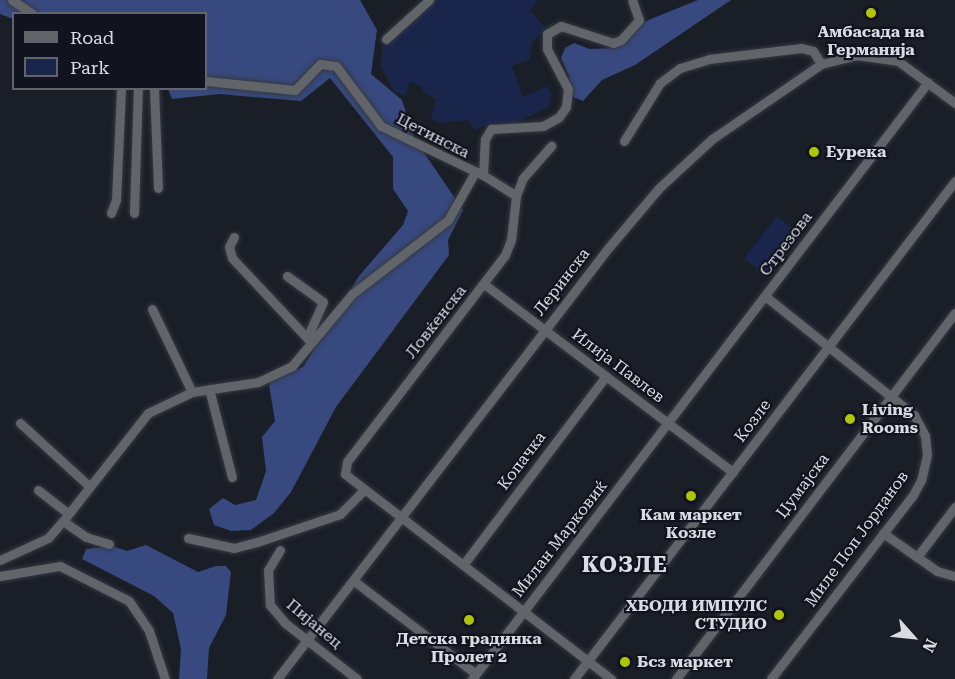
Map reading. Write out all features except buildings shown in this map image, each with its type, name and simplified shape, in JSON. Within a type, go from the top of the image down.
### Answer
[{"type":"street","points":[[12,0],[30,12]]},
{"type":"street","points":[[386,39],[429,0]]},
{"type":"street","points":[[309,340],[352,294],[448,220],[479,174],[485,139],[491,129],[543,126],[559,117],[566,107],[568,89],[547,50],[547,34],[561,26],[612,43],[621,39],[639,20],[632,0]]},
{"type":"street","points":[[624,141],[660,83],[680,68],[709,59],[801,48],[813,51],[821,64]]},
{"type":"street","name":"Леринска","points":[[277,679],[634,215],[688,160],[736,120],[821,64],[856,55],[887,57],[928,82],[955,103]]},
{"type":"street","name":"Цетинска","points":[[207,81],[282,92],[302,85],[320,64],[336,66],[381,126],[479,174]]},
{"type":"street","name":"Стрезова","points":[[668,423],[928,82]]},
{"type":"street","points":[[111,213],[116,200],[121,90]]},
{"type":"street","points":[[134,213],[138,90]]},
{"type":"street","points":[[154,90],[158,188]]},
{"type":"street","points":[[479,174],[517,189],[551,146]]},
{"type":"street","name":"Козле","points":[[574,679],[955,181]]},
{"type":"street","name":"Ловќенска","points":[[517,189],[509,248],[347,462],[345,474],[363,491],[463,565],[521,613],[611,679]]},
{"type":"street","points":[[234,237],[229,247],[232,258],[309,340]]},
{"type":"street","points":[[0,560],[48,538],[88,485],[148,413],[192,392],[272,377],[302,357],[323,302],[287,276]]},
{"type":"street","name":"Илија Павлев","points":[[484,284],[733,472]]},
{"type":"street","name":"Миле Поп Јорданов","points":[[765,296],[917,418],[927,455],[918,487],[771,679]]},
{"type":"street","points":[[153,309],[192,392]]},
{"type":"street","name":"Џумајска","points":[[676,679],[955,313]]},
{"type":"street","name":"Копачка","points":[[463,565],[606,376]]},
{"type":"street","points":[[209,389],[232,477]]},
{"type":"street","points":[[20,423],[88,485]]},
{"type":"street","name":"Милан Марковиќ","points":[[354,581],[474,676],[668,423]]},
{"type":"street","points":[[38,490],[86,537],[109,544]]},
{"type":"street","points":[[188,538],[234,548],[258,542],[340,514],[363,491]]},
{"type":"street","points":[[916,557],[955,507]]},
{"type":"street","points":[[883,533],[937,571],[955,576]]},
{"type":"street","name":"Пијанец","points":[[280,550],[268,570],[270,605],[307,640],[357,679]]},
{"type":"street","points":[[0,576],[60,566],[129,601],[149,632],[165,679]]},
{"type":"green space","points":[[429,0],[538,0],[530,11],[546,28],[532,43],[530,59],[512,66],[523,97],[548,86],[552,95],[549,107],[511,125],[487,124],[476,130],[467,120],[440,123],[431,119],[436,99],[423,92],[422,86],[410,82],[405,96],[394,91],[380,64],[384,41]]},
{"type":"green space","points":[[777,216],[799,233],[766,276],[744,259]]},
{"type":"shaded area","points":[[0,0],[360,0],[377,30],[371,74],[402,100],[414,138],[463,210],[448,240],[449,255],[336,407],[291,492],[274,513],[251,530],[231,531],[214,525],[209,509],[223,498],[235,505],[256,500],[266,471],[262,437],[275,421],[269,385],[273,379],[303,367],[359,276],[403,225],[408,211],[393,189],[393,157],[330,78],[301,101],[219,94],[172,99],[168,90],[207,90],[207,12],[12,12],[12,19],[0,14]]},
{"type":"shaded area","points":[[698,0],[731,0],[635,65],[602,80],[583,101],[571,96],[569,76],[561,58],[565,48],[574,43],[590,49],[616,48],[646,21]]},
{"type":"shaded area","points":[[146,545],[198,572],[216,566],[226,566],[231,572],[226,615],[209,648],[207,679],[179,679],[181,649],[173,613],[154,596],[82,559],[86,549],[112,546],[127,551]]},
{"type":"place","name":"Амбасада на Германија","points":[[871,13]]},
{"type":"place","name":"Еурека","points":[[814,152]]},
{"type":"place","name":"Living Rooms","points":[[850,419]]},
{"type":"place","name":"Кам маркет Козле","points":[[691,496]]},
{"type":"place","name":"ХБОДИ ИМПУЛС СТУДИО","points":[[779,615]]},
{"type":"place","name":"Детска градинка Пролет 2","points":[[469,620]]},
{"type":"place","name":"Бсз маркет","points":[[625,662]]},
{"type":"district","name":"КОЗЛЕ","points":[[625,565]]}]
